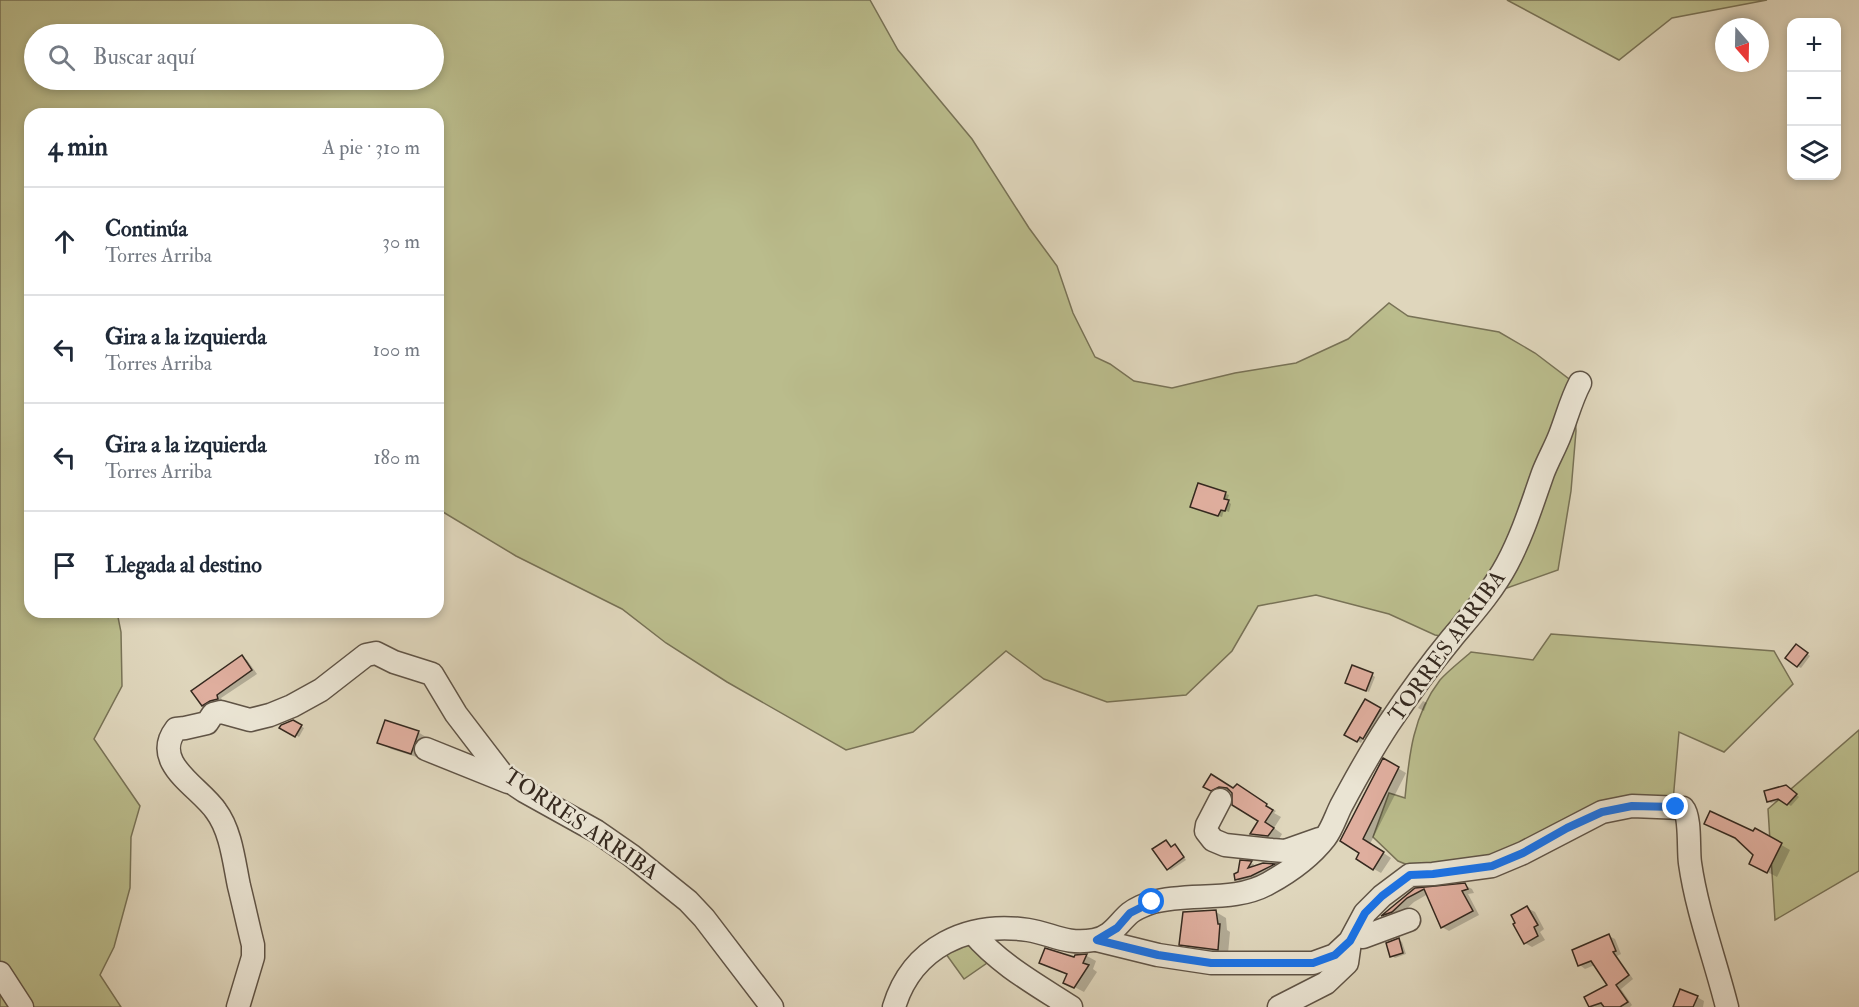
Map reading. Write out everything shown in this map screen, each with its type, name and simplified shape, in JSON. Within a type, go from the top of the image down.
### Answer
[{"type":"street","name":"TORRES ARRIBA","points":[[1097,940],[1117,928],[1130,913],[1152,902],[1248,892],[1269,884],[1304,858],[1326,837],[1365,761],[1388,725],[1435,660],[1490,594],[1507,564],[1526,525],[1544,470],[1560,435],[1570,401],[1580,382]]},
{"type":"street","name":"TORRES ARRIBA","points":[[238,1007],[253,957],[253,945],[230,841],[216,810],[183,778],[167,747],[169,737],[176,729],[207,723],[213,714],[221,712],[250,720],[270,715],[321,690],[366,655],[376,653],[394,662],[432,674],[456,714],[505,777],[596,831],[632,856],[688,901],[704,918],[772,1007]]},
{"type":"street","points":[[426,748],[513,783]]},
{"type":"street","points":[[1220,800],[1206,831],[1213,840],[1225,845],[1285,851],[1326,837]]},
{"type":"street","points":[[1279,1007],[1326,983],[1347,963],[1352,938],[1365,913],[1382,896],[1410,875],[1492,866],[1523,853],[1567,828],[1602,812],[1632,806],[1683,808],[1687,814],[1688,849],[1694,886],[1727,1007]]},
{"type":"street","points":[[894,1007],[906,978],[924,956],[947,940],[973,933],[1001,929],[1028,930],[1070,942],[1097,940],[1158,955],[1211,963],[1313,963],[1335,955],[1352,938],[1363,937],[1409,920]]},
{"type":"street","points":[[973,933],[982,944],[1011,967],[1071,1007]]},
{"type":"street","points":[[0,973],[22,1007]]},
{"type":"green space","points":[[0,0],[870,0],[898,50],[972,139],[1029,228],[1057,266],[1073,313],[1095,357],[1110,364],[1134,381],[1172,388],[1235,373],[1296,363],[1348,339],[1389,303],[1408,316],[1499,332],[1535,353],[1573,382],[1576,431],[1571,491],[1558,570],[1490,594],[1452,638],[1435,635],[1389,614],[1316,595],[1258,606],[1232,651],[1186,695],[1107,702],[1044,679],[1006,651],[913,732],[846,750],[727,682],[666,643],[622,609],[516,556],[444,513],[444,108],[24,108],[24,618],[118,618],[121,632],[122,686],[94,739],[140,806],[131,837],[130,888],[114,947],[100,975],[121,1007],[0,1007]]},
{"type":"green space","points":[[1507,0],[1767,0],[1672,18],[1619,60]]},
{"type":"green space","points":[[1551,634],[1774,651],[1793,684],[1724,752],[1679,732],[1673,801],[1629,802],[1513,853],[1420,870],[1398,861],[1373,837],[1389,793],[1405,798],[1414,736],[1431,693],[1440,680],[1471,652],[1533,660]]},
{"type":"green space","points":[[1859,730],[1859,871],[1775,920],[1768,809]]},
{"type":"green space","points":[[972,941],[987,963],[964,979],[946,954]]},
{"type":"building","points":[[1198,483],[1226,492],[1224,499],[1229,500],[1225,511],[1221,510],[1218,516],[1190,507]]},
{"type":"building","points":[[1796,644],[1808,653],[1797,667],[1785,658]]},
{"type":"building","points":[[242,655],[252,670],[217,695],[218,699],[202,706],[191,691]]},
{"type":"building","points":[[1352,665],[1373,673],[1366,691],[1345,683]]},
{"type":"building","points":[[1365,699],[1381,708],[1363,739],[1360,737],[1357,742],[1344,735]]},
{"type":"building","points":[[293,720],[302,725],[295,737],[279,728]]},
{"type":"building","points":[[385,720],[419,731],[411,754],[377,743]]},
{"type":"building","points":[[1383,758],[1399,767],[1363,839],[1384,852],[1373,870],[1356,859],[1359,853],[1340,841]]},
{"type":"building","points":[[1211,774],[1233,788],[1237,784],[1273,810],[1265,822],[1274,828],[1268,836],[1250,834],[1258,821],[1232,805],[1232,793],[1227,788],[1219,787],[1211,791],[1203,787]]},
{"type":"building","points":[[1786,785],[1797,794],[1787,805],[1778,799],[1767,802],[1764,791]]},
{"type":"building","points":[[1710,811],[1753,831],[1755,828],[1782,843],[1767,873],[1749,864],[1753,855],[1735,838],[1704,824]]},
{"type":"building","points":[[1166,840],[1171,847],[1175,844],[1184,857],[1167,870],[1152,849]]},
{"type":"building","points":[[1240,860],[1252,861],[1248,868],[1263,863],[1275,864],[1251,876],[1235,880],[1234,874],[1238,872]]},
{"type":"building","points":[[1465,883],[1468,889],[1462,891],[1473,911],[1441,928],[1424,889],[1407,898],[1392,912],[1381,916],[1415,888]]},
{"type":"building","points":[[1527,906],[1538,925],[1534,927],[1538,936],[1524,944],[1513,924],[1515,923],[1511,915]]},
{"type":"building","points":[[1216,910],[1218,924],[1220,924],[1218,950],[1179,945],[1183,912]]},
{"type":"building","points":[[1609,934],[1616,951],[1613,952],[1629,975],[1616,985],[1628,1002],[1620,1007],[1604,1007],[1601,1003],[1589,1007],[1584,997],[1607,985],[1591,961],[1578,966],[1572,950]]},
{"type":"building","points":[[1399,938],[1403,953],[1390,957],[1386,943]]},
{"type":"building","points":[[1045,948],[1074,957],[1087,954],[1083,963],[1089,965],[1074,988],[1063,983],[1067,974],[1039,963]]},
{"type":"building","points":[[1680,989],[1698,996],[1693,1007],[1673,1007]]},
{"type":"route","points":[[1152,902],[1130,913],[1117,928],[1097,940],[1158,955],[1211,963],[1313,963],[1335,955],[1350,941],[1365,913],[1382,896],[1410,875],[1492,866],[1523,853],[1567,828],[1602,812],[1632,806],[1676,807]]}]
